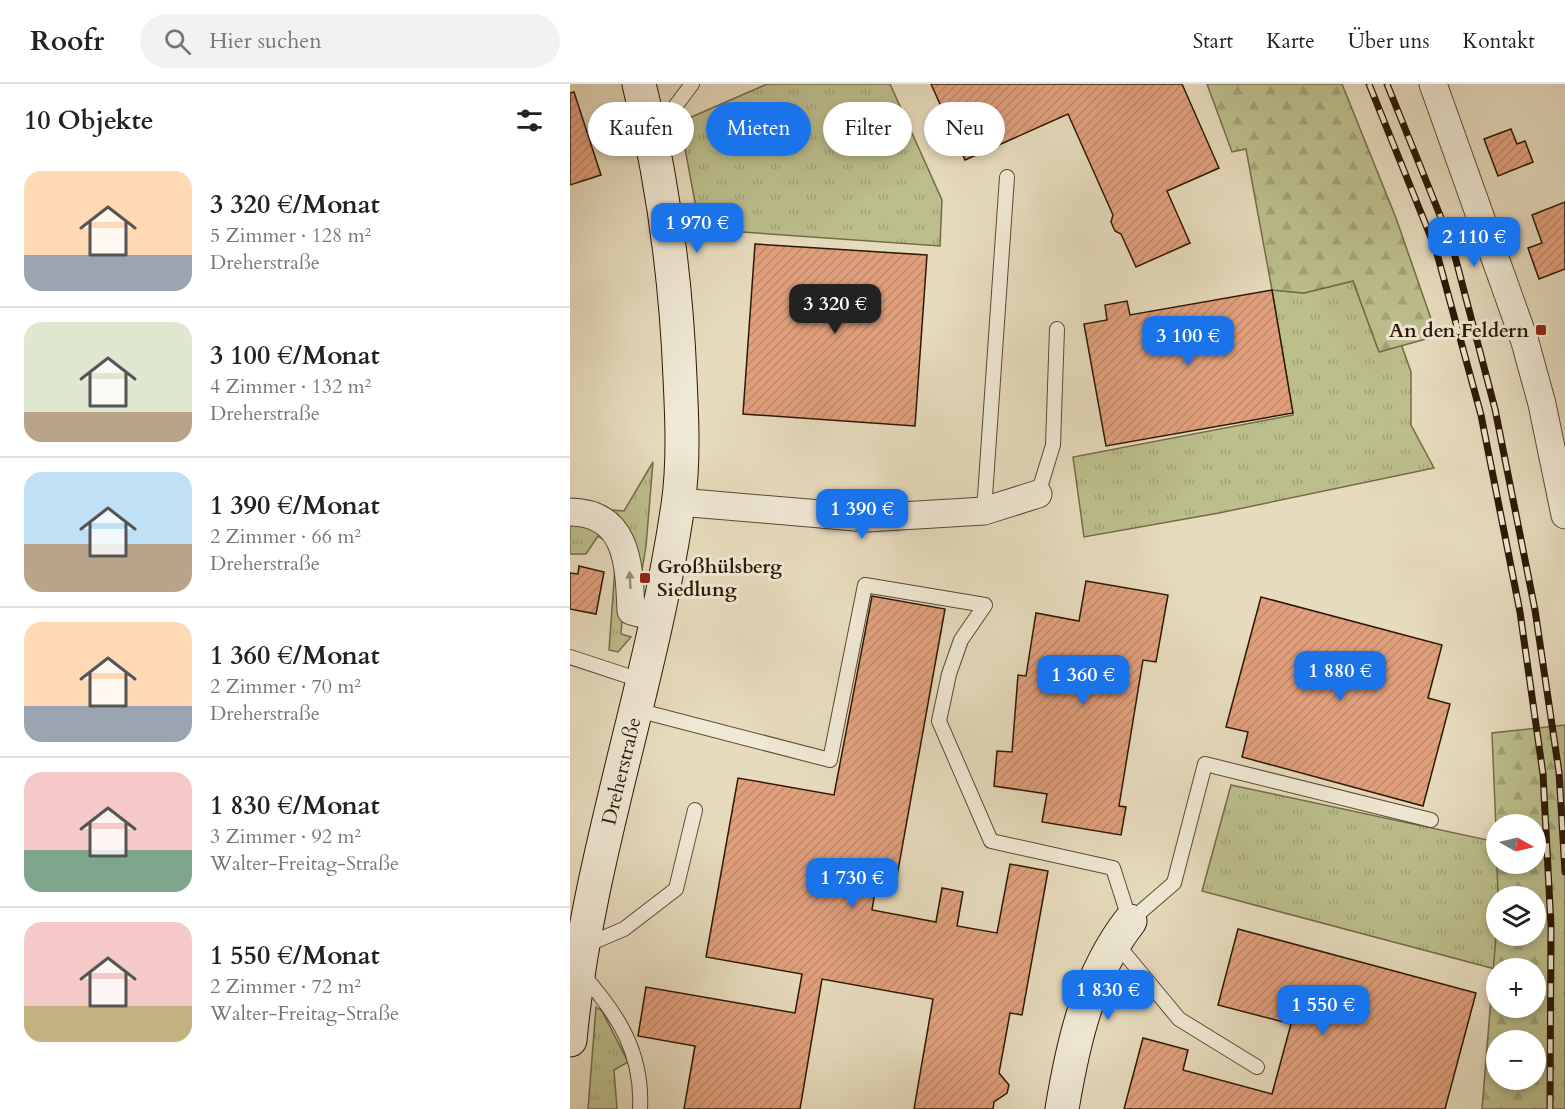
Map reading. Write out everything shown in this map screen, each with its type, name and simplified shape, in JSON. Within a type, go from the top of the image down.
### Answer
[{"type":"main road","name":"Dreherstraße","points":[[639,84],[643,102]]},
{"type":"main road","name":"Dreherstraße","points":[[570,1040],[577,960],[658,618],[679,502],[682,410],[678,327],[670,239],[655,156]]},
{"type":"main road","points":[[1062,1109],[1083,1016],[1099,972],[1122,931]]},
{"type":"street","points":[[1433,84],[1525,342],[1554,408],[1565,515]]},
{"type":"street","points":[[679,502],[867,518],[984,511],[1038,494]]},
{"type":"street","points":[[570,512],[601,518],[611,526],[629,562],[632,611],[658,618]]},
{"type":"lane","points":[[679,102],[692,84]]},
{"type":"lane","points":[[984,511],[1007,177]]},
{"type":"lane","points":[[1038,494],[1053,445],[1057,329]]},
{"type":"lane","points":[[570,657],[640,695],[830,760],[865,585],[985,605],[961,640],[949,674],[939,721],[991,840],[1113,867],[1122,931],[1179,1019],[1257,1067]]},
{"type":"lane","points":[[1122,931],[1174,883],[1205,764],[1431,820]]},
{"type":"lane","points":[[640,1109],[641,1083],[635,1058],[608,1002],[577,960],[624,929],[676,890],[695,810]]},
{"type":"green space","points":[[767,84],[890,84],[898,102],[823,102],[823,156],[912,156],[912,133],[942,200],[940,246],[700,229],[686,156],[694,156],[694,116],[706,111],[706,156],[811,156],[811,102],[726,102]]},
{"type":"green space","points":[[1207,84],[1342,84],[1396,218],[1437,336],[1379,352],[1353,281],[1304,293],[1272,290],[1246,149],[1232,152]]},
{"type":"green space","points":[[1353,281],[1379,351],[1401,344],[1411,372],[1411,425],[1434,468],[1219,513],[1084,537],[1073,457],[1293,415],[1272,290],[1304,293]]},
{"type":"green space","points":[[653,462],[646,546],[639,588],[601,509],[624,511]]},
{"type":"green space","points":[[570,521],[593,523],[606,531],[615,542],[623,572],[621,634],[631,637],[618,652],[609,650],[615,567],[612,546],[598,536],[586,554],[570,554]]},
{"type":"green space","points":[[1565,725],[1565,1109],[1482,1109],[1486,1060],[1486,1090],[1546,1090],[1546,1030],[1488,1030],[1489,1018],[1546,1018],[1546,958],[1494,958],[1495,946],[1546,946],[1546,886],[1498,886],[1497,874],[1546,874],[1546,814],[1495,814],[1492,733]]},
{"type":"green space","points":[[1231,785],[1486,840],[1486,874],[1498,874],[1498,886],[1486,886],[1486,946],[1496,946],[1495,958],[1486,958],[1486,967],[1202,891]]},
{"type":"green space","points":[[596,1007],[602,1011],[628,1062],[614,1070],[617,1109],[588,1109]]},
{"type":"building","points":[[931,84],[1182,84],[1219,168],[1167,191],[1190,243],[1136,267],[1121,234],[1115,231],[1111,222],[1113,215],[1068,114],[1005,142],[1005,102],[939,102]]},
{"type":"building","points":[[574,92],[588,135],[588,156],[595,156],[601,175],[570,185],[570,93]]},
{"type":"building","points":[[1511,129],[1517,144],[1525,141],[1533,162],[1498,176],[1484,139]]},
{"type":"building","points":[[1565,202],[1565,269],[1539,279],[1528,248],[1542,243],[1532,215]]},
{"type":"building","points":[[755,244],[927,255],[915,426],[743,414]]},
{"type":"building","points":[[1272,290],[1293,413],[1106,446],[1084,324],[1107,320],[1105,305],[1127,301],[1130,315]]},
{"type":"building","points":[[579,566],[604,572],[596,614],[570,609],[570,573],[578,574]]},
{"type":"building","points":[[1086,581],[1168,595],[1156,662],[1143,660],[1119,806],[1126,807],[1121,835],[1042,822],[1047,794],[994,786],[997,751],[1012,752],[1018,675],[1026,676],[1036,613],[1079,621]]},
{"type":"building","points":[[872,596],[945,609],[897,876],[878,874],[872,910],[936,922],[942,888],[963,892],[957,926],[997,933],[1010,864],[1048,871],[1022,1015],[1010,1013],[999,1073],[1009,1085],[1007,1093],[994,1102],[993,1109],[914,1109],[933,999],[822,979],[800,1109],[684,1109],[695,1046],[638,1036],[646,987],[795,1013],[802,974],[706,957],[738,778],[834,795]]},
{"type":"building","points":[[1261,597],[1442,645],[1428,698],[1450,704],[1423,806],[1242,757],[1248,732],[1226,727]]},
{"type":"building","points":[[1238,929],[1476,993],[1445,1109],[1124,1109],[1143,1038],[1188,1050],[1183,1070],[1272,1094],[1291,1024],[1218,1005]]},
{"type":"railway","points":[[1369,84],[1436,250],[1481,415],[1520,612],[1543,774],[1551,926],[1550,1109]]},
{"type":"railway","points":[[1387,84],[1452,245],[1495,409],[1535,610],[1559,772],[1565,872]]},
{"type":"place","name":"An den Feldern","points":[[1541,330]]},
{"type":"place","name":"Großhülsberg Siedlung","points":[[645,578]]}]
